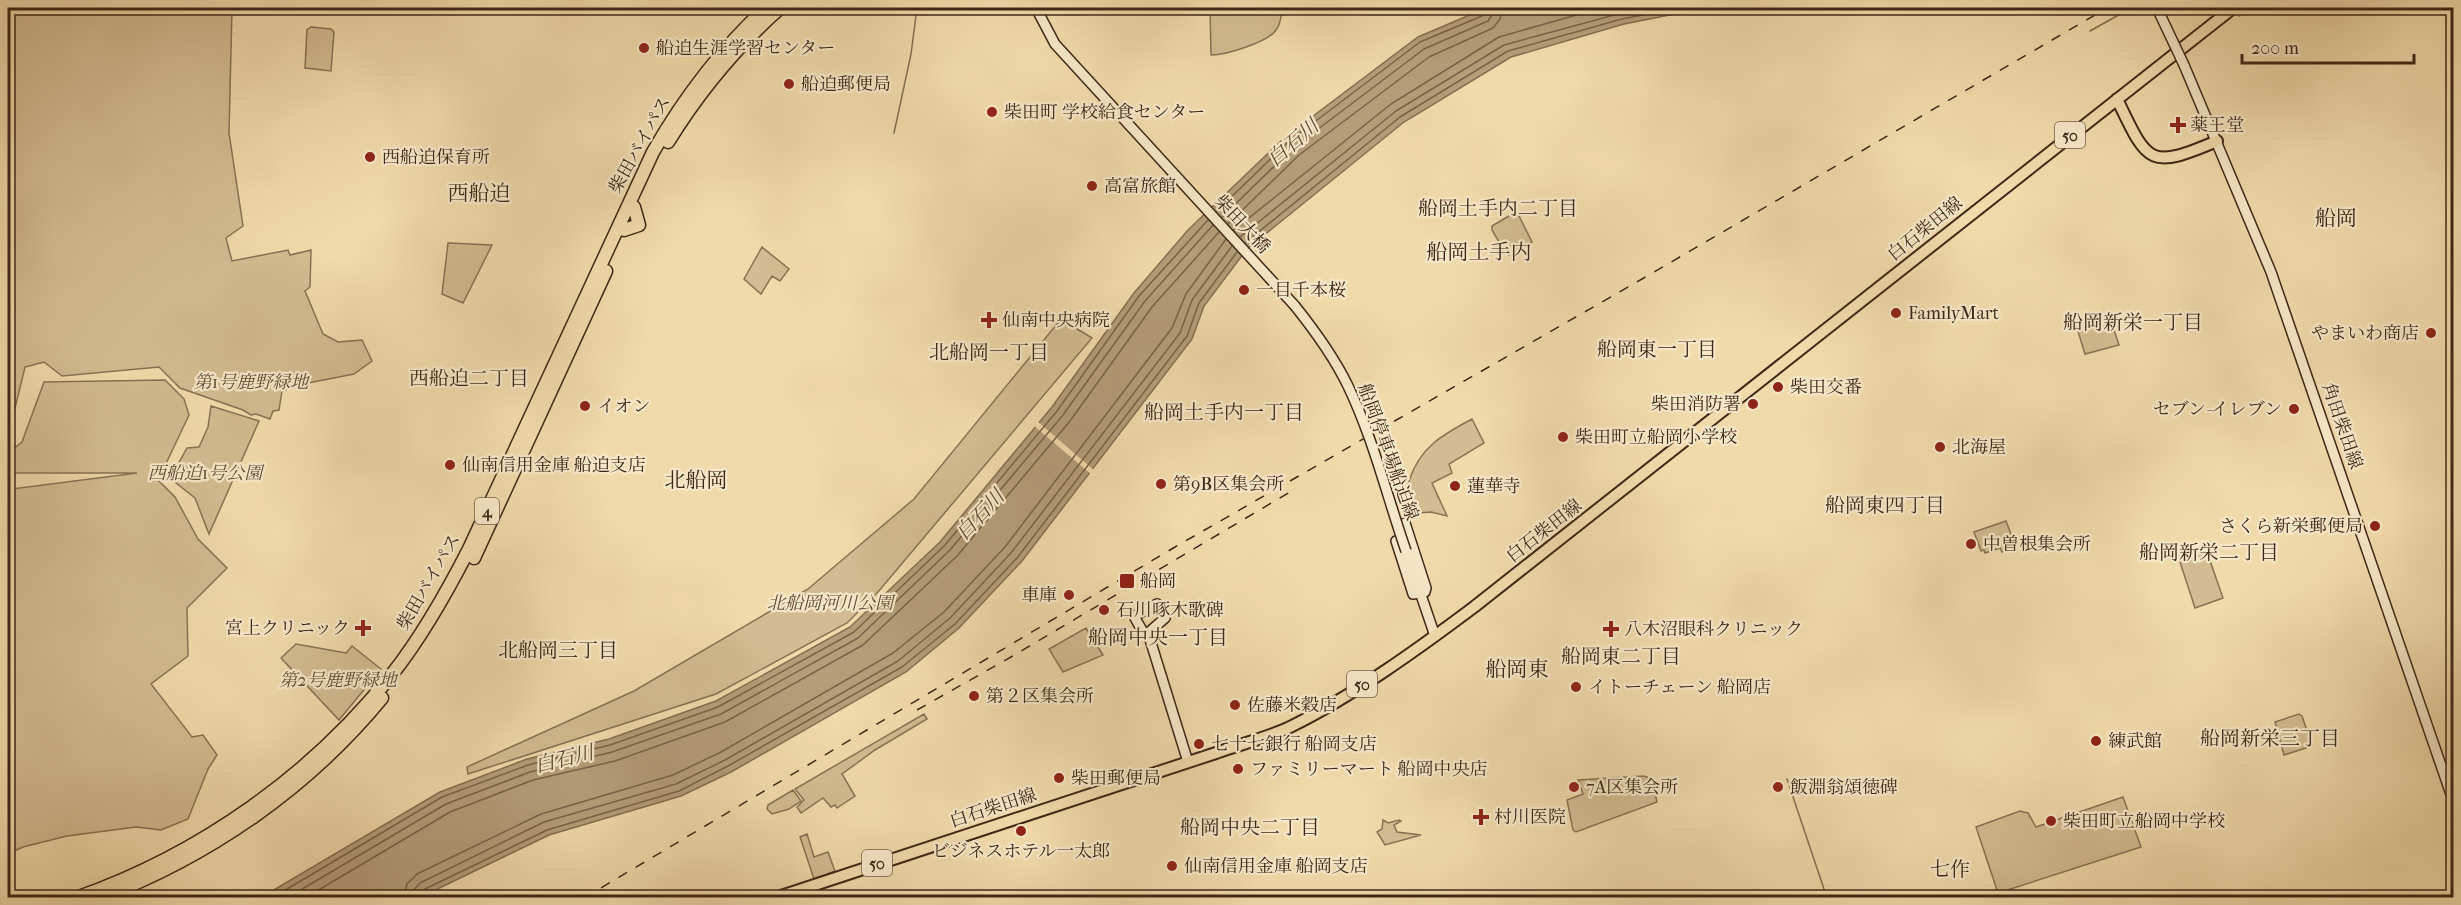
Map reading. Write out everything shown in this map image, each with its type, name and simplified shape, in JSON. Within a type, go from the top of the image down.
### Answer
[{"type":"highway","name":"柴田バイパス","points":[[76,897],[126,878],[168,858],[213,833],[268,795],[340,731],[394,673],[444,598],[469,549],[653,152],[680,105],[718,56],[766,8]]},
{"type":"highway","name":"柴田バイパス","points":[[100,897],[201,851],[274,802],[347,738],[399,677],[449,604],[482,542],[634,207],[668,141],[698,98],[738,48],[780,8]]},
{"type":"main road","name":"柴田大橋","points":[[1036,8],[1055,44],[1284,293]]},
{"type":"main road","name":"角田柴田線","points":[[2157,8],[2217,141],[2271,272],[2454,803]]},
{"type":"main road","name":"白石柴田線","points":[[775,897],[1188,762],[1287,728],[1307,718],[1435,636],[2233,8]]},
{"type":"main road","points":[[2116,99],[2142,147],[2156,158],[2176,158],[2217,141]]},
{"type":"main road","name":"船岡停車場船迫線","points":[[1284,293],[1327,348],[1347,385],[1365,429],[1435,636]]},
{"type":"main road","points":[[1396,541],[1413,594],[1425,592],[1426,588],[1405,523]]},
{"type":"main road","points":[[1148,633],[1188,762]]},
{"type":"green space","name":"第1号鹿野緑地","points":[[8,8],[232,8],[229,133],[243,226],[226,238],[232,261],[288,250],[290,255],[311,250],[310,287],[305,291],[323,334],[338,342],[362,340],[372,361],[354,374],[303,384],[282,391],[279,410],[273,411],[270,419],[256,414],[251,415],[243,410],[180,388],[159,367],[62,376],[44,362],[25,367],[8,437]]},
{"type":"green space","points":[[1210,8],[1282,8],[1279,25],[1272,35],[1246,47],[1211,55]]},
{"type":"green space","points":[[311,27],[331,29],[334,32],[331,71],[305,68],[307,30]]},
{"type":"green space","points":[[1514,213],[1518,214],[1532,242],[1509,255],[1506,254],[1492,226]]},
{"type":"green space","points":[[448,243],[492,245],[463,303],[442,294]]},
{"type":"green space","points":[[762,247],[789,269],[780,281],[772,276],[761,294],[744,279]]},
{"type":"green space","points":[[2109,315],[2119,345],[2085,354],[2077,328]]},
{"type":"green space","name":"北船岡河川公園","points":[[1061,319],[1092,338],[878,592],[847,623],[716,694],[468,774],[467,767],[634,691],[808,589],[914,499]]},
{"type":"green space","points":[[165,380],[184,399],[189,415],[162,472],[151,473],[175,497],[198,539],[227,568],[187,608],[188,656],[151,684],[192,737],[203,735],[217,755],[208,769],[188,819],[161,830],[136,827],[67,836],[23,847],[8,854],[8,472],[12,489],[137,473],[14,473],[8,464],[12,450],[22,442],[44,382]]},
{"type":"green space","name":"西船迫1号公園","points":[[211,406],[259,421],[209,534],[195,498],[176,483],[172,475],[187,448],[199,447],[208,427]]},
{"type":"green space","points":[[1472,419],[1484,443],[1449,464],[1452,473],[1432,483],[1447,516],[1431,512],[1406,514],[1407,489],[1419,459],[1433,443]]},
{"type":"green space","points":[[2006,521],[2016,547],[2002,552],[2000,548],[1985,553],[1984,550],[1981,551],[1974,532]]},
{"type":"green space","points":[[2204,550],[2207,552],[2223,598],[2195,608],[2179,559]]},
{"type":"green space","points":[[1086,628],[1103,655],[1063,672],[1049,649]]},
{"type":"green space","name":"第2号鹿野緑地","points":[[296,644],[346,653],[352,646],[381,669],[339,720],[281,658]]},
{"type":"green space","points":[[924,714],[927,719],[875,750],[842,774],[855,796],[837,808],[835,805],[831,807],[823,798],[801,813],[797,807],[804,800],[795,789]]},
{"type":"green space","points":[[2299,714],[2302,716],[2312,746],[2284,755],[2275,722]]},
{"type":"green space","points":[[1644,776],[1652,779],[1657,802],[1576,832],[1573,830],[1567,800],[1583,794],[1578,780]]},
{"type":"green space","points":[[793,790],[801,801],[789,809],[772,814],[767,809],[768,805]]},
{"type":"green space","points":[[2123,797],[2141,847],[1998,893],[1976,827],[2020,811],[2028,813],[2036,827]]},
{"type":"green space","points":[[1383,820],[1388,823],[1401,821],[1394,825],[1397,832],[1421,835],[1385,845],[1377,832],[1382,829]]},
{"type":"green space","points":[[807,834],[814,857],[828,852],[835,871],[814,879],[800,837]]},
{"type":"water","name":"白石川","points":[[1486,8],[1705,8],[1624,24],[1511,57],[1404,122],[1247,249],[1204,306],[1192,339],[1022,561],[959,628],[906,672],[731,772],[681,796],[549,835],[421,897],[260,898],[440,792],[527,759],[609,739],[716,701],[850,627],[940,542],[1052,407],[1134,293],[1188,230],[1284,138],[1418,37]]},
{"type":"pier","points":[[1037,421],[1095,471],[1092,475],[1033,425]]},
{"type":"waterway","points":[[894,133],[911,54],[917,8]]},
{"type":"waterway","points":[[2090,31],[2131,8]]},
{"type":"waterway","points":[[2239,16],[2249,8]]},
{"type":"waterway","points":[[1787,779],[1827,898]]},
{"type":"railway","points":[[584,898],[1175,547],[2107,8]]},
{"type":"railway","points":[[917,710],[1290,492]]},
{"type":"place","name":"船迫生涯学習センター","points":[[644,48]]},
{"type":"place","name":"船迫郵便局","points":[[789,84]]},
{"type":"place","name":"柴田町 学校給食センター","points":[[992,112]]},
{"type":"place","name":"薬王堂","points":[[2178,125]]},
{"type":"place","name":"西船迫保育所","points":[[370,157]]},
{"type":"place","name":"高富旅館","points":[[1092,186]]},
{"type":"place","name":"一目千本桜","points":[[1244,290]]},
{"type":"place","name":"FamilyMart","points":[[1896,313]]},
{"type":"place","name":"仙南中央病院","points":[[989,320]]},
{"type":"place","name":"やまいわ商店","points":[[2431,333]]},
{"type":"place","name":"柴田交番","points":[[1778,387]]},
{"type":"place","name":"柴田消防署","points":[[1753,404]]},
{"type":"place","name":"イオン","points":[[585,406]]},
{"type":"place","name":"セブン-イレブン","points":[[2294,409]]},
{"type":"place","name":"柴田町立船岡小学校","points":[[1563,437]]},
{"type":"place","name":"北海屋","points":[[1940,447]]},
{"type":"place","name":"仙南信用金庫 船迫支店","points":[[450,465]]},
{"type":"place","name":"第9B区集会所","points":[[1161,484]]},
{"type":"place","name":"蓮華寺","points":[[1455,486]]},
{"type":"place","name":"さくら新栄郵便局","points":[[2375,526]]},
{"type":"place","name":"中曽根集会所","points":[[1971,544]]},
{"type":"place","name":"船岡","points":[[1127,581]]},
{"type":"place","name":"車庫","points":[[1069,595]]},
{"type":"place","name":"石川啄木歌碑","points":[[1104,610]]},
{"type":"place","name":"宮上クリニック","points":[[363,628]]},
{"type":"place","name":"八木沼眼科クリニック","points":[[1611,629]]},
{"type":"place","name":"イトーチェーン 船岡店","points":[[1576,687]]},
{"type":"place","name":"第２区集会所","points":[[974,696]]},
{"type":"place","name":"佐藤米穀店","points":[[1235,705]]},
{"type":"place","name":"練武館","points":[[2096,741]]},
{"type":"place","name":"七十七銀行 船岡支店","points":[[1199,744]]},
{"type":"place","name":"ファミリーマート 船岡中央店","points":[[1238,769]]},
{"type":"place","name":"柴田郵便局","points":[[1059,778]]},
{"type":"place","name":"7A区集会所","points":[[1574,787]]},
{"type":"place","name":"飯淵翁頌徳碑","points":[[1778,787]]},
{"type":"place","name":"村川医院","points":[[1481,817]]},
{"type":"place","name":"柴田町立船岡中学校","points":[[2051,821]]},
{"type":"place","name":"ビジネスホテル一太郎","points":[[1021,831]]},
{"type":"place","name":"仙南信用金庫 船岡支店","points":[[1172,866]]},
{"type":"district","name":"西船迫","points":[[479,193]]},
{"type":"district","name":"船岡土手内二丁目","points":[[1498,208]]},
{"type":"district","name":"船岡","points":[[2336,218]]},
{"type":"district","name":"船岡土手内","points":[[1479,252]]},
{"type":"district","name":"船岡新栄一丁目","points":[[2133,322]]},
{"type":"district","name":"船岡東一丁目","points":[[1657,349]]},
{"type":"district","name":"北船岡一丁目","points":[[989,352]]},
{"type":"district","name":"西船迫二丁目","points":[[469,378]]},
{"type":"district","name":"船岡土手内一丁目","points":[[1224,412]]},
{"type":"district","name":"北船岡","points":[[696,480]]},
{"type":"district","name":"船岡東四丁目","points":[[1885,505]]},
{"type":"district","name":"船岡新栄二丁目","points":[[2209,552]]},
{"type":"district","name":"船岡中央一丁目","points":[[1158,637]]},
{"type":"district","name":"北船岡三丁目","points":[[558,650]]},
{"type":"district","name":"船岡東二丁目","points":[[1621,656]]},
{"type":"district","name":"船岡東","points":[[1517,669]]},
{"type":"district","name":"船岡新栄三丁目","points":[[2270,738]]},
{"type":"district","name":"船岡中央二丁目","points":[[1250,827]]},
{"type":"district","name":"七作","points":[[1950,869]]}]
